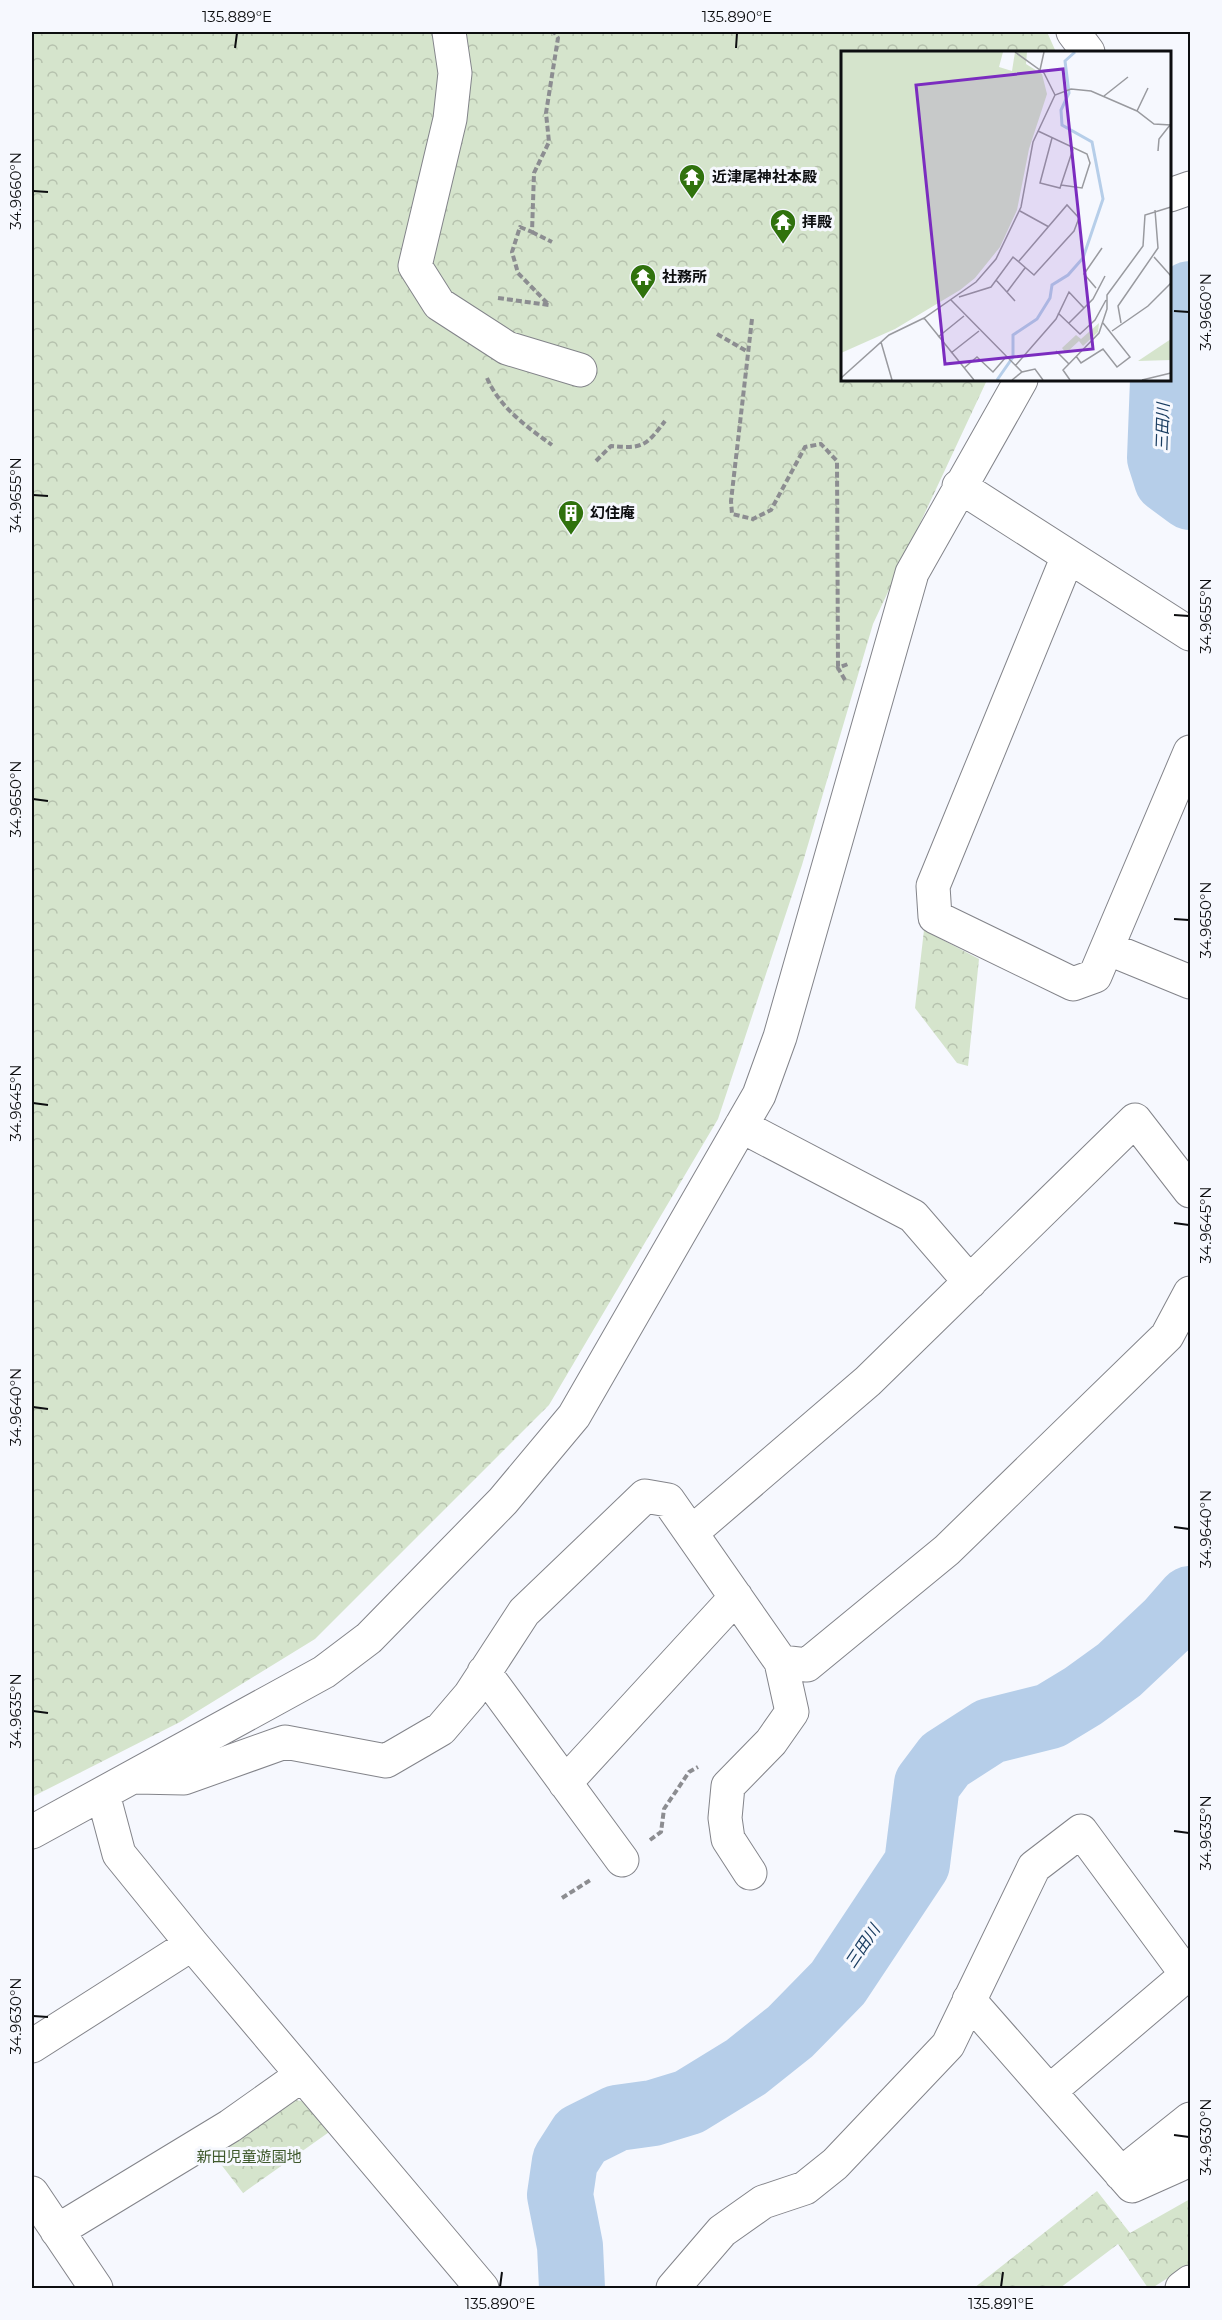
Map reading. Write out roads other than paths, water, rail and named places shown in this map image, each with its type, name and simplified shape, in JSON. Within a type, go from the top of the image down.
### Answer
[{"type":"street","points":[[448,32],[455,73],[450,119],[416,266],[439,304],[507,348],[580,370]]},
{"type":"street","points":[[1073,32],[1087,51]]},
{"type":"street","points":[[1171,195],[1191,188]]},
{"type":"street","points":[[32,1832],[324,1672],[369,1638],[503,1501],[574,1416],[759,1095],[780,1037],[912,573],[959,486],[1020,381]]},
{"type":"street","points":[[959,486],[1191,634]]},
{"type":"street","points":[[1068,556],[933,886],[935,917],[1073,984],[1095,976],[1191,752]]},
{"type":"street","points":[[1107,948],[1191,982]]},
{"type":"street","points":[[691,1533],[868,1381],[1135,1120],[1191,1191]]},
{"type":"street","points":[[741,1126],[913,1216],[970,1282]]},
{"type":"street","points":[[782,1662],[807,1665],[947,1550],[1167,1336],[1191,1293]]},
{"type":"street","points":[[134,1777],[184,1778],[285,1742],[386,1761],[441,1729],[470,1695],[524,1612],[645,1496],[668,1500],[782,1662],[792,1712],[771,1742],[728,1786],[725,1818],[728,1839],[750,1873]]},
{"type":"street","points":[[565,1783],[736,1597]]},
{"type":"street","points":[[484,1672],[622,1860]]},
{"type":"street","points":[[103,1794],[119,1854],[482,2289]]},
{"type":"street","points":[[673,2289],[722,2231],[763,2202],[805,2188],[835,2164],[948,2045],[1034,1866],[1081,1831],[1189,1974],[1050,2091]]},
{"type":"street","points":[[32,2046],[192,1944]]},
{"type":"street","points":[[969,2000],[1132,2186],[1179,2165],[1191,2155]]},
{"type":"street","points":[[57,2231],[230,2126],[302,2075]]},
{"type":"street","points":[[1121,2174],[1191,2119]]},
{"type":"street","points":[[32,2193],[91,2287]]},
{"type":"street","points":[[1182,2289],[1191,2282]]},
{"type":"waterway","name":"三田川","points":[[1171,336],[1172,329],[1190,294]]},
{"type":"waterway","name":"三田川","points":[[1163,381],[1160,458],[1167,480],[1190,497]]},
{"type":"waterway","name":"三田川","points":[[572,2288],[570,2246],[560,2195],[565,2161],[581,2136],[617,2118],[653,2113],[689,2102],[746,2067],[790,2032],[838,1983],[917,1864],[927,1784],[945,1760],[990,1731],[1050,1716],[1083,1696],[1119,1670],[1169,1623],[1190,1599]]},
{"type":"place","name":"近津尾神社本殿","points":[[692,200]]},
{"type":"place","name":"拝殿","points":[[783,245]]},
{"type":"place","name":"社務所","points":[[643,300]]},
{"type":"place","name":"幻住庵","points":[[571,536]]},
{"type":"park label","name":"新田児童遊園地","points":[[249,2157]]}]
